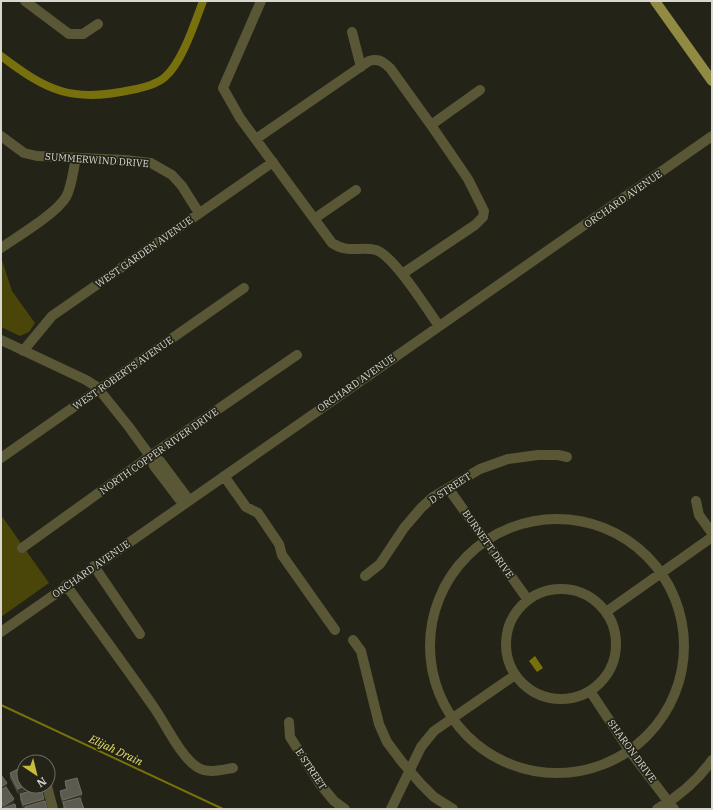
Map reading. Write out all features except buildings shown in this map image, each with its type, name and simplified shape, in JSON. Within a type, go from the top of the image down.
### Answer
[{"type":"main road","points":[[655,1],[712,81]]},
{"type":"street","points":[[25,1],[69,34],[83,34],[98,24]]},
{"type":"street","points":[[261,1],[223,88],[240,118],[332,243],[343,249],[375,250],[383,254],[402,274],[439,326]]},
{"type":"street","points":[[352,32],[361,67]]},
{"type":"street","points":[[256,139],[369,61],[375,59],[383,62],[390,68],[468,179],[484,211],[482,217],[475,225],[402,274]]},
{"type":"street","points":[[431,125],[480,90]]},
{"type":"street","name":"SUMMERWIND DRIVE","points":[[1,136],[24,153],[37,156],[151,163],[172,175],[182,186],[199,213]]},
{"type":"street","name":"ORCHARD AVENUE","points":[[1,632],[66,585],[712,136]]},
{"type":"street","points":[[1,248],[59,207],[67,196],[76,158]]},
{"type":"street","name":"WEST GARDEN AVENUE","points":[[23,351],[52,316],[273,162]]},
{"type":"street","points":[[314,219],[356,190]]},
{"type":"street","name":"WEST ROBERTS AVENUE","points":[[1,458],[244,288]]},
{"type":"street","points":[[1,340],[86,380],[99,390],[150,456],[154,466],[186,502]]},
{"type":"street","name":"NORTH COPPER RIVER DRIVE","points":[[22,548],[150,456],[297,355]]},
{"type":"street","name":"D STREET","points":[[365,576],[380,564],[404,528],[421,508],[433,497],[480,469],[508,459],[538,455],[558,455],[567,457]]},
{"type":"street","points":[[224,476],[246,507],[258,514],[279,544],[282,555],[335,630]]},
{"type":"street","name":"BURNETT DRIVE","points":[[448,488],[528,600]]},
{"type":"street","points":[[696,501],[699,515],[712,533]]},
{"type":"street","points":[[566,520],[594,524],[619,535],[642,552],[661,573],[671,590],[683,628],[684,648],[682,668],[677,687],[669,706],[649,732],[629,750],[610,761],[589,768],[567,772],[545,772],[523,768],[502,761],[472,740],[452,718],[440,696],[433,672],[430,648],[432,623],[439,599],[451,577],[467,557],[486,541],[511,528],[538,521],[566,520]]},
{"type":"street","points":[[606,612],[712,537]]},
{"type":"street","points":[[94,566],[140,634]]},
{"type":"street","points":[[66,585],[155,708],[187,758],[199,769],[203,770],[210,771],[233,768]]},
{"type":"street","points":[[554,589],[578,591],[592,598],[606,612],[615,630],[616,653],[607,675],[597,687],[583,695],[568,699],[552,699],[530,690],[515,675],[506,651],[506,636],[515,614],[528,600],[554,589]]},
{"type":"street","points":[[353,640],[361,651],[379,724],[387,742],[409,771],[434,797],[454,809]]},
{"type":"street","points":[[391,809],[421,747],[429,736],[452,718],[515,675]]},
{"type":"street","name":"SHARON DRIVE","points":[[590,691],[629,750],[672,805]]},
{"type":"street","name":"E STREET","points":[[289,722],[290,737],[320,784],[334,801],[345,809]]},
{"type":"street","points":[[657,809],[672,805],[712,760]]},
{"type":"street","points":[[49,794],[53,809]]},
{"type":"shaded area","points":[[1,257],[12,291],[35,323],[29,332],[20,336],[1,327]]},
{"type":"shaded area","points":[[1,515],[49,583],[1,617]]},
{"type":"shaded area","points":[[535,656],[543,668],[537,672],[529,661]]},
{"type":"waterway","points":[[1,56],[32,78],[61,91],[92,95],[110,94],[144,87],[161,80],[171,71],[187,42],[203,1]]},
{"type":"waterway","name":"Elijah Drain","points":[[1,705],[223,809]]}]
